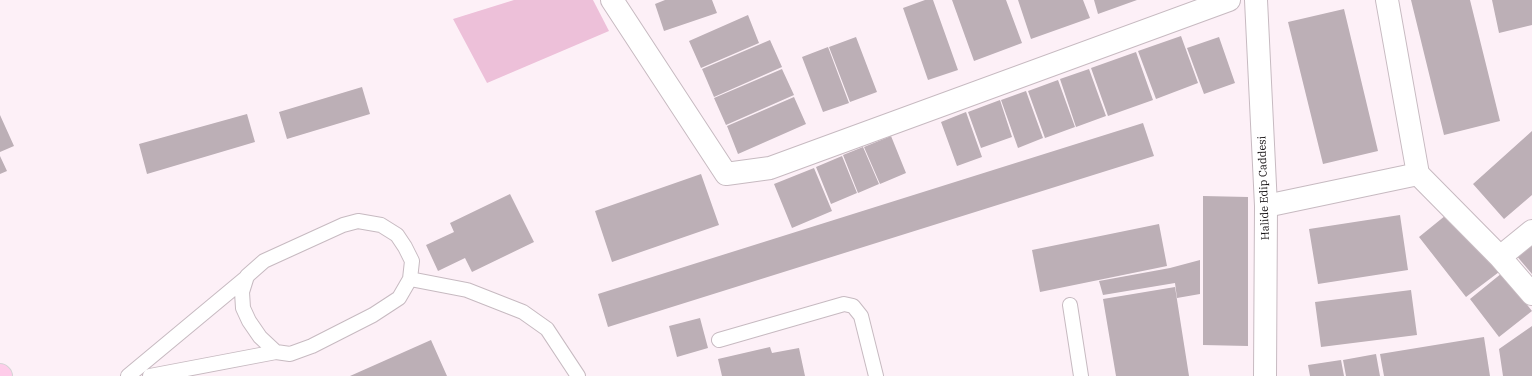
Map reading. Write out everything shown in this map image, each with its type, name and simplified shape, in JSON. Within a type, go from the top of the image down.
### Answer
[{"type":"street","points":[[612,0],[726,174],[770,168],[1229,0]]},
{"type":"street","name":"Halide Edip Caddesi","points":[[1256,0],[1266,206],[1265,376]]},
{"type":"street","points":[[1387,0],[1418,174],[1500,257],[1532,294]]},
{"type":"street","points":[[1266,206],[1418,174]]},
{"type":"street","points":[[1500,257],[1532,231]]},
{"type":"lane","points":[[128,376],[264,261],[342,225],[358,221],[381,225],[397,235],[405,247],[412,262],[410,280],[399,298],[374,315],[312,346],[290,354],[276,352],[150,376]]},
{"type":"lane","points":[[247,276],[242,292],[243,308],[249,321],[260,337],[276,352]]},
{"type":"lane","points":[[410,280],[467,290],[523,312],[547,329],[578,376]]},
{"type":"lane","points":[[719,340],[844,304],[853,306],[861,316],[876,376]]},
{"type":"lane","points":[[1070,305],[1081,376]]},
{"type":"shaded area","points":[[514,0],[593,0],[609,31],[487,83],[453,19]]},
{"type":"building","points":[[665,0],[712,0],[717,13],[664,31],[655,4]]},
{"type":"building","points":[[925,0],[933,0],[958,70],[928,80],[903,8]]},
{"type":"building","points":[[952,0],[1006,0],[1022,43],[974,61]]},
{"type":"building","points":[[1018,0],[1083,0],[1090,18],[1031,39]]},
{"type":"building","points":[[1094,0],[1137,0],[1098,14]]},
{"type":"building","points":[[1411,0],[1470,0],[1500,121],[1444,135]]},
{"type":"building","points":[[1492,0],[1532,0],[1532,25],[1499,33]]},
{"type":"building","points":[[1344,9],[1378,151],[1323,164],[1288,22]]},
{"type":"building","points":[[748,15],[759,43],[701,68],[689,41]]},
{"type":"building","points":[[1181,36],[1198,83],[1156,99],[1138,51]]},
{"type":"building","points":[[856,37],[877,92],[850,102],[829,47]]},
{"type":"building","points":[[1219,37],[1235,83],[1204,94],[1187,48]]},
{"type":"building","points":[[770,40],[782,67],[714,97],[702,69]]},
{"type":"building","points":[[828,47],[849,103],[823,112],[802,57]]},
{"type":"building","points":[[1136,52],[1153,100],[1108,116],[1091,68]]},
{"type":"building","points":[[782,69],[794,95],[726,125],[714,98]]},
{"type":"building","points":[[1089,69],[1106,116],[1076,127],[1060,79]]},
{"type":"building","points":[[1058,80],[1075,127],[1045,138],[1028,91]]},
{"type":"building","points":[[362,87],[370,114],[287,139],[279,112]]},
{"type":"building","points":[[1026,91],[1043,138],[1018,148],[1001,100]]},
{"type":"building","points":[[794,97],[806,124],[738,154],[727,126]]},
{"type":"building","points":[[1000,100],[1012,137],[981,148],[968,112]]},
{"type":"building","points":[[966,112],[982,157],[957,166],[941,122]]},
{"type":"building","points":[[247,114],[255,142],[147,174],[139,144]]},
{"type":"building","points":[[0,115],[14,146],[0,152]]},
{"type":"building","points":[[1143,123],[1154,156],[608,327],[598,294]]},
{"type":"building","points":[[1532,131],[1532,195],[1504,219],[1473,184]]},
{"type":"building","points":[[891,136],[906,173],[880,184],[864,147]]},
{"type":"building","points":[[863,147],[879,184],[858,193],[843,155]]},
{"type":"building","points":[[0,156],[7,171],[0,174]]},
{"type":"building","points":[[842,156],[857,193],[831,204],[816,167]]},
{"type":"building","points":[[814,168],[832,211],[792,228],[774,184]]},
{"type":"building","points":[[701,174],[719,225],[612,262],[595,211]]},
{"type":"building","points":[[510,194],[534,242],[472,272],[465,258],[438,271],[426,245],[454,232],[450,223]]},
{"type":"building","points":[[1203,196],[1248,197],[1248,346],[1203,345]]},
{"type":"building","points":[[1451,211],[1499,272],[1466,297],[1419,237]]},
{"type":"building","points":[[1400,215],[1408,270],[1318,284],[1309,229]]},
{"type":"building","points":[[1159,224],[1167,266],[1040,292],[1032,250]]},
{"type":"building","points":[[1532,240],[1532,274],[1515,254]]},
{"type":"building","points":[[1200,260],[1200,294],[1177,298],[1175,283],[1103,295],[1099,281],[1170,268]]},
{"type":"building","points":[[1502,273],[1532,311],[1499,337],[1470,299]]},
{"type":"building","points":[[1175,287],[1189,376],[1116,376],[1103,299]]},
{"type":"building","points":[[1411,290],[1417,335],[1321,347],[1315,302]]},
{"type":"building","points":[[700,318],[708,348],[677,357],[669,326]]},
{"type":"building","points":[[1532,326],[1532,376],[1503,376],[1499,349]]},
{"type":"building","points":[[1484,337],[1490,376],[1384,376],[1380,354]]},
{"type":"building","points":[[431,340],[447,376],[350,376]]},
{"type":"building","points":[[770,347],[772,353],[799,348],[805,376],[722,376],[718,359]]},
{"type":"building","points":[[1376,354],[1380,376],[1346,376],[1343,360]]},
{"type":"building","points":[[1341,360],[1344,376],[1310,376],[1308,365]]}]
